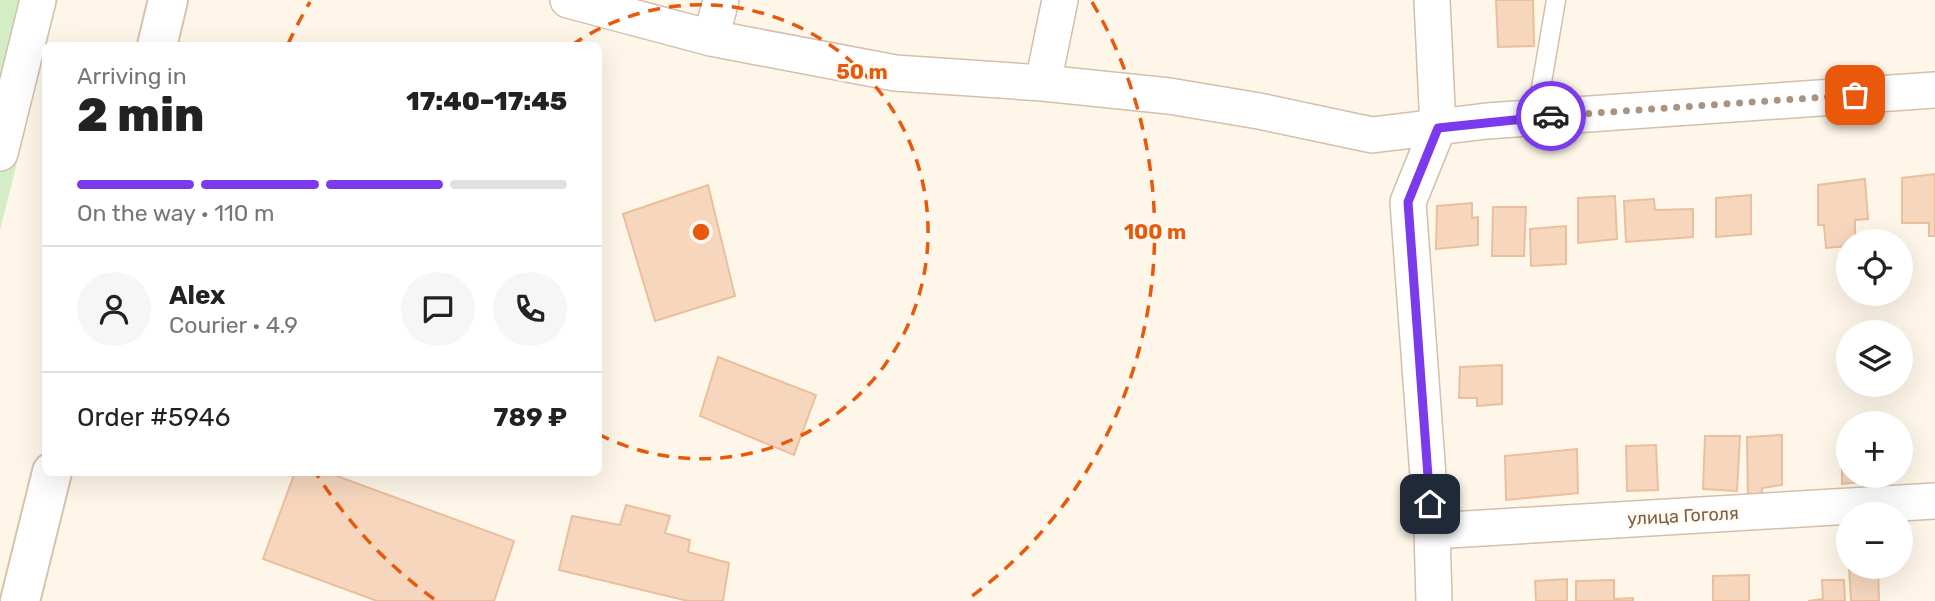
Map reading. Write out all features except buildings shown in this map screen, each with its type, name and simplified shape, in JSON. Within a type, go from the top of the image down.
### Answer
[{"type":"main road","points":[[158,42],[169,0]]},
{"type":"main road","points":[[20,601],[51,476]]},
{"type":"street","points":[[0,153],[38,0]]},
{"type":"street","points":[[568,0],[711,38],[895,73],[1043,83],[1169,96],[1259,111],[1372,135],[1536,117],[1935,90]]},
{"type":"street","points":[[711,38],[721,0]]},
{"type":"street","points":[[1043,83],[1060,0]]},
{"type":"street","points":[[1432,0],[1438,128],[1408,202],[1432,531],[1434,601]]},
{"type":"street","name":"улица Гоголя","points":[[1432,531],[1935,501]]},
{"type":"lane","points":[[1536,117],[1556,0]]},
{"type":"green space","points":[[0,0],[58,0],[47,42],[42,42],[42,63],[0,230]]},
{"type":"way so far","points":[[1551,116],[1855,95]]},
{"type":"route","points":[[1430,504],[1408,202],[1438,128],[1551,116]]}]
